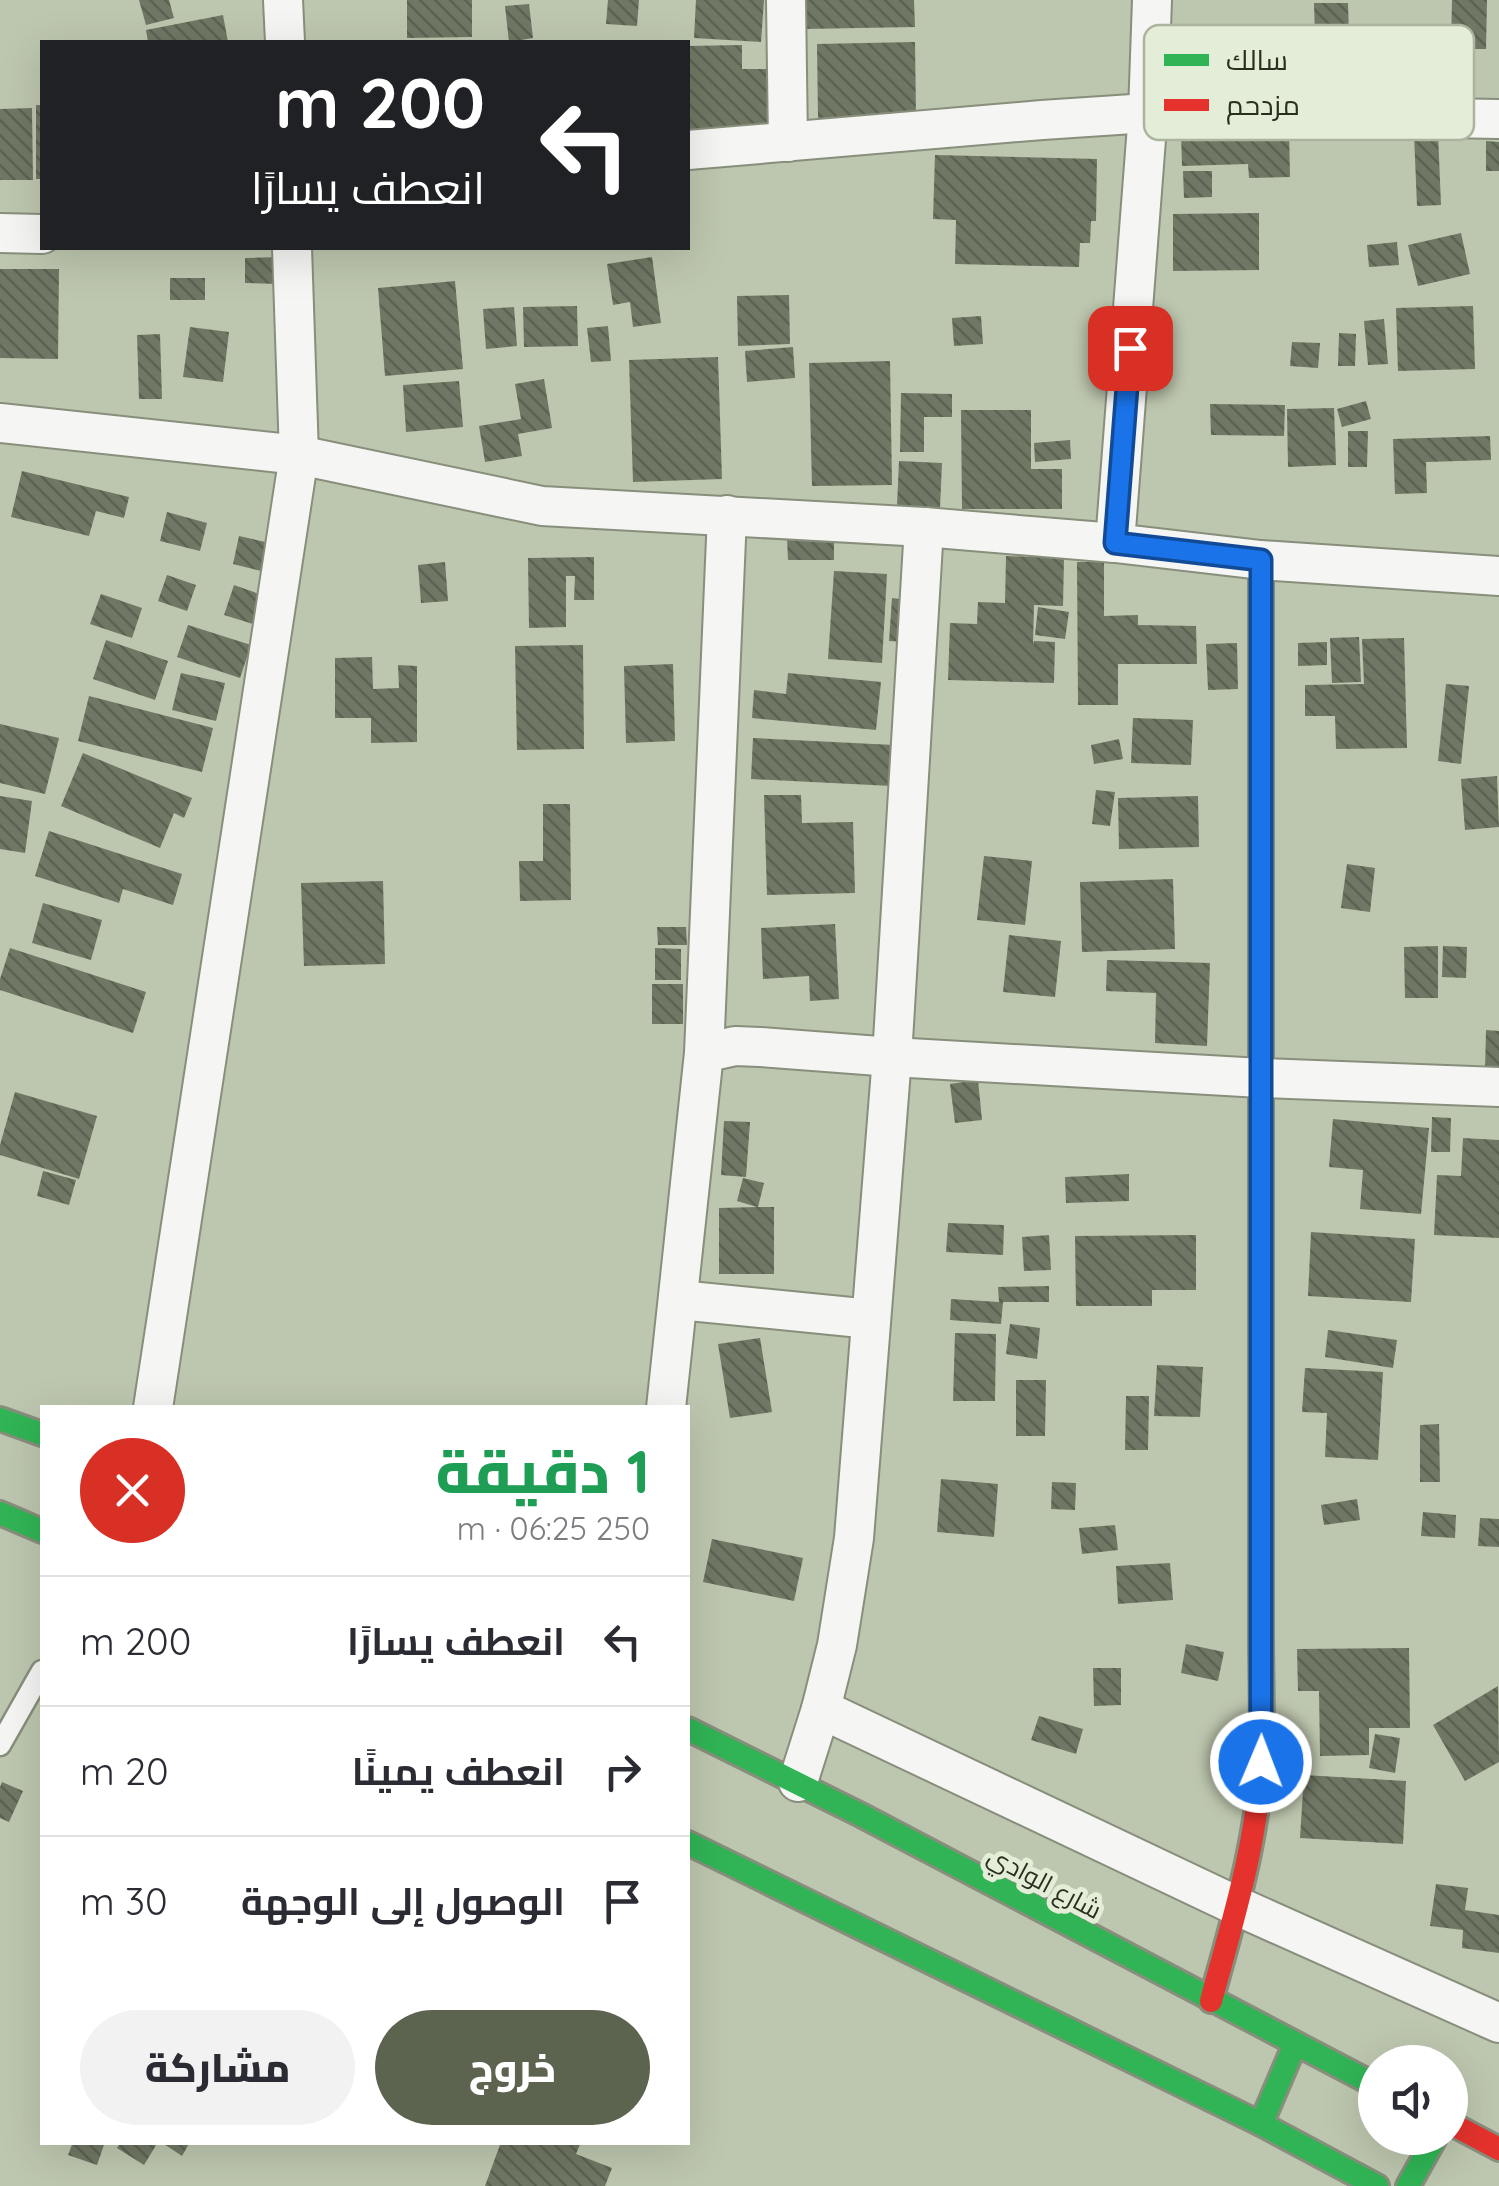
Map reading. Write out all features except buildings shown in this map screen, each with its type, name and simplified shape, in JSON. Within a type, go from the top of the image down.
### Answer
[{"type":"main road","points":[[1211,2001],[1237,1906],[1261,1762],[1261,560]]},
{"type":"main road","points":[[0,1420],[40,1433]]},
{"type":"main road","points":[[0,1513],[40,1530]]},
{"type":"main road","name":"شارع الوادي","points":[[690,1730],[798,1782],[1358,2076]]},
{"type":"main road","points":[[690,1843],[1261,2124],[1377,2186]]},
{"type":"main road","points":[[1261,2124],[1295,2044]]},
{"type":"main road","points":[[1468,2133],[1499,2149]]},
{"type":"main road","points":[[1408,2186],[1425,2155]]},
{"type":"street","points":[[284,0],[285,40]]},
{"type":"street","points":[[786,0],[788,142]]},
{"type":"street","points":[[1151,25],[1152,0]]},
{"type":"street","points":[[690,150],[1144,114]]},
{"type":"street","points":[[1474,119],[1499,119]]},
{"type":"street","points":[[1115,543],[1146,140]]},
{"type":"street","points":[[0,233],[40,234]]},
{"type":"street","points":[[154,1405],[299,455],[292,250]]},
{"type":"street","points":[[0,423],[299,455],[542,506],[924,527],[1261,560],[1499,576]]},
{"type":"street","points":[[666,1405],[704,1053],[726,514]]},
{"type":"street","points":[[798,1782],[838,1644],[854,1538],[892,1057],[924,527]]},
{"type":"street","points":[[704,1053],[735,1046],[1261,1078],[1499,1087]]},
{"type":"street","points":[[679,1300],[872,1319]]},
{"type":"street","points":[[821,1709],[1237,1906],[1499,2023]]},
{"type":"lane","points":[[0,1745],[40,1675]]},
{"type":"traffic: fast","points":[[1261,560],[1261,1637]]},
{"type":"traffic: fast","points":[[0,1419],[40,1433]]},
{"type":"traffic: fast","points":[[0,1513],[40,1530]]},
{"type":"traffic: fast","points":[[690,1730],[861,1815],[1358,2076]]},
{"type":"traffic: fast","points":[[690,1844],[1261,2124],[1377,2186]]},
{"type":"traffic: fast","points":[[1261,2124],[1295,2044]]},
{"type":"traffic: fast","points":[[1408,2186],[1425,2155]]},
{"type":"traffic: jam","points":[[1211,2001],[1255,1821],[1262,1745],[1261,1637]]},
{"type":"traffic: jam","points":[[1468,2133],[1499,2149]]},
{"type":"route","points":[[1130,348],[1115,543],[1261,560],[1261,1762]]}]
